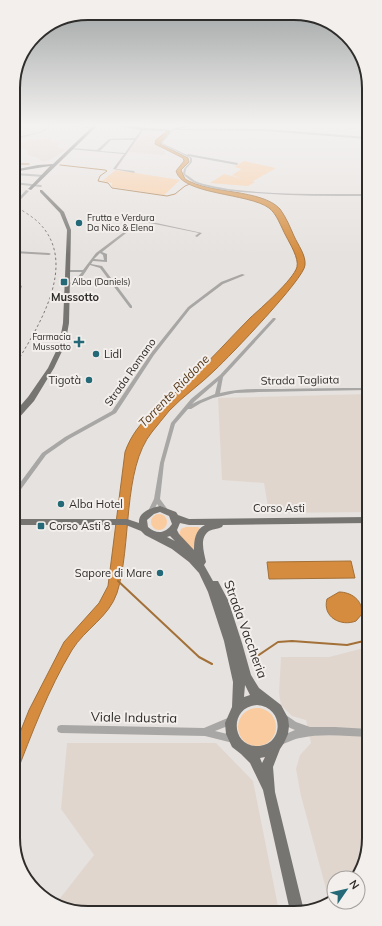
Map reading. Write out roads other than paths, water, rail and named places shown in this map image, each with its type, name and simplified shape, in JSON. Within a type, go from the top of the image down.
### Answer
[{"type":"main road","points":[[37,194],[41,189],[43,176],[47,168]]},
{"type":"main road","points":[[20,411],[41,386],[59,353],[66,323],[70,239],[68,226],[62,213],[37,194],[34,185],[43,176]]},
{"type":"main road","points":[[37,194],[41,189]]},
{"type":"main road","points":[[129,522],[148,513],[165,510],[175,518],[189,522]]},
{"type":"main road","points":[[144,529],[142,522],[148,513]]},
{"type":"main road","points":[[174,529],[175,518]]},
{"type":"main road","points":[[201,562],[198,548],[199,539],[201,533],[209,527],[227,524],[317,524],[333,520]]},
{"type":"main road","name":"Corso Asti","points":[[189,522],[362,520]]},
{"type":"main road","points":[[20,522],[129,522],[156,536],[165,535],[189,522]]},
{"type":"main road","name":"Strada Vaccheria","points":[[174,529],[175,536],[201,562],[212,576],[223,600],[246,677],[255,692],[265,701]]},
{"type":"main road","name":"Strada Vaccheria","points":[[156,536],[187,554],[208,579],[218,606],[237,670],[239,683],[238,706]]},
{"type":"main road","points":[[269,792],[254,759],[240,744],[231,728],[233,713],[238,706],[250,699],[265,701],[278,712],[283,726],[278,744],[267,767],[269,792],[296,906]]},
{"type":"main road","points":[[240,744],[261,753],[278,744]]},
{"type":"street","points":[[114,168],[134,172]]},
{"type":"street","points":[[187,168],[184,172],[187,178],[219,189],[249,192],[362,195]]},
{"type":"street","points":[[20,174],[43,176]]},
{"type":"street","points":[[20,184],[34,185],[41,189]]},
{"type":"street","points":[[20,199],[24,195],[37,194]]},
{"type":"street","points":[[68,286],[75,283],[82,271],[100,252],[123,236],[139,220],[201,233],[197,236]]},
{"type":"street","points":[[20,252],[49,254]]},
{"type":"street","points":[[92,260],[106,261],[105,254],[100,252]]},
{"type":"street","points":[[89,264],[101,267],[131,307]]},
{"type":"street","points":[[69,271],[82,271]]},
{"type":"street","name":"Strada Romano","points":[[20,487],[44,454],[67,438],[114,412],[152,354],[189,308],[222,283],[242,275]]},
{"type":"street","name":"Strada Tagliata","points":[[148,513],[157,499],[162,463],[173,424],[193,400],[221,376],[274,319]]},
{"type":"street","name":"Strada Tagliata","points":[[214,395],[221,376]]},
{"type":"street","points":[[219,383],[225,390],[233,392]]},
{"type":"street","points":[[206,389],[214,395]]},
{"type":"street","name":"Strada Tagliata","points":[[185,411],[199,401],[214,395],[233,392],[362,389]]},
{"type":"street","points":[[157,499],[165,510]]},
{"type":"street","points":[[278,712],[293,725],[309,732]]},
{"type":"street","name":"Viale Industria","points":[[205,732],[231,721]]},
{"type":"street","name":"Viale Industria","points":[[61,729],[205,732],[226,736],[240,744]]},
{"type":"street","points":[[278,744],[296,734],[309,732],[362,733]]},
{"type":"waterway","points":[[89,168],[107,171],[100,176],[98,181],[108,183],[112,188],[167,196],[175,194],[190,184]]},
{"type":"waterway","points":[[118,581],[199,657],[212,664]]},
{"type":"waterway","points":[[253,659],[278,642],[292,641],[347,645],[362,641]]},
{"type":"railway","points":[[20,209],[37,221],[50,237],[55,255],[55,275],[51,294],[34,333],[20,357]]},
{"type":"place","name":"Frutta e Verdura Da Nico & Elena","points":[[79,223]]},
{"type":"place","name":"Alba (Daniels)","points":[[64,282]]},
{"type":"place","name":"Farmacia Mussotto","points":[[79,342]]},
{"type":"place","name":"Lidl","points":[[96,354]]},
{"type":"place","name":"Tigotà","points":[[89,380]]},
{"type":"place","name":"Alba Hotel","points":[[61,504]]},
{"type":"place","name":"Corso Asti 8","points":[[41,526]]},
{"type":"place","name":"Sapore di Mare","points":[[160,573]]},
{"type":"district","name":"Mussotto","points":[[75,297]]},
{"type":"water label","name":"Torrente Riddone","points":[[174,391]]}]
